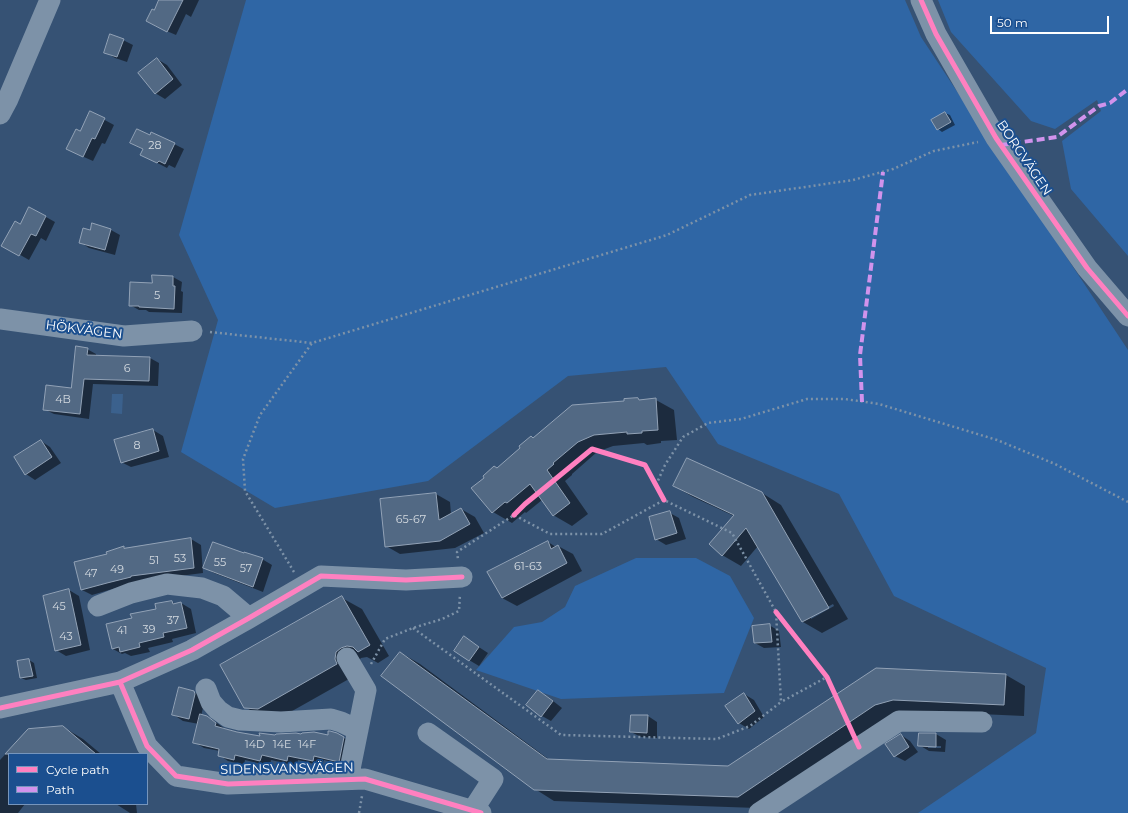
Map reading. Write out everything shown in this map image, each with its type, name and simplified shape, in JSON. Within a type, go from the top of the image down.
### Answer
[{"type":"street","points":[[0,114],[8,99],[50,0]]},
{"type":"street","name":"BORGVÄGEN","points":[[921,0],[936,34],[996,138],[1087,268],[1128,316]]},
{"type":"street","name":"HÖKVÄGEN","points":[[0,320],[124,336],[192,331]]},
{"type":"street","points":[[0,708],[120,682],[192,650],[321,576],[406,580],[462,577]]},
{"type":"street","points":[[98,606],[131,593],[167,584],[202,588],[223,596],[249,618]]},
{"type":"street","name":"SIDENSVANSVÄGEN","points":[[347,658],[366,690],[348,779]]},
{"type":"street","name":"SIDENSVANSVÄGEN","points":[[120,682],[147,746],[176,776],[228,784],[365,779],[477,812],[493,779],[428,733]]},
{"type":"street","points":[[206,689],[211,702],[218,710],[228,717],[240,720],[281,722],[331,720],[341,722],[358,730]]},
{"type":"street","points":[[759,813],[899,721],[982,722]]},
{"type":"path","points":[[192,331],[312,343],[667,235],[750,195],[853,180],[894,169],[934,151],[996,138]]},
{"type":"path","points":[[303,586],[245,491],[243,459],[260,415],[312,343]]},
{"type":"path","points":[[656,485],[665,465],[683,437],[708,424],[741,420],[807,399],[845,400],[879,404],[997,440],[1054,464],[1128,502]]},
{"type":"path","points":[[592,449],[645,465],[664,500],[732,533],[776,612],[827,677],[781,702],[750,726],[717,739],[561,735],[413,628],[442,619],[459,611],[462,577],[457,552],[514,515],[525,504],[592,449]]},
{"type":"path","points":[[514,515],[550,534],[602,534],[664,500]]},
{"type":"path","points":[[776,612],[781,702]]},
{"type":"shaded area","points":[[246,0],[905,0],[921,37],[1128,350],[1128,813],[918,813],[1036,733],[1046,668],[894,596],[839,494],[718,444],[666,367],[568,376],[428,481],[275,508],[181,452],[218,320],[179,235]]},
{"type":"shaded area","points":[[938,0],[1128,0],[1128,256],[1071,189],[1062,141],[1101,111],[1097,100],[1055,129],[1031,121],[951,32]]},
{"type":"shaded area","points":[[112,394],[123,394],[122,414],[111,413]]},
{"type":"shaded area","points":[[636,558],[696,558],[730,576],[754,618],[724,693],[561,699],[476,670],[514,627],[542,622],[565,607],[575,586]]},
{"type":"building","points":[[159,0],[183,0],[167,32],[146,21],[152,9],[154,10]]},
{"type":"building","points":[[110,34],[124,39],[117,57],[104,53]]},
{"type":"building","points":[[157,58],[173,79],[155,94],[138,73]]},
{"type":"building","points":[[90,111],[105,118],[95,139],[92,138],[83,157],[66,149],[76,129],[80,131]]},
{"type":"building","points":[[945,112],[951,122],[937,130],[931,120]]},
{"type":"building","points":[[137,129],[150,135],[151,132],[175,143],[165,164],[159,161],[157,163],[140,155],[143,149],[130,143]]},
{"type":"building","points":[[29,207],[46,216],[36,236],[31,234],[19,256],[1,246],[15,221],[20,224]]},
{"type":"building","points":[[92,223],[111,229],[105,250],[79,243],[83,228],[90,230]]},
{"type":"building","points":[[152,275],[173,276],[173,286],[175,286],[174,309],[129,306],[130,282],[152,283]]},
{"type":"building","points":[[76,346],[88,348],[87,355],[150,357],[149,381],[84,379],[80,414],[43,410],[46,385],[71,388]]},
{"type":"building","points":[[638,398],[639,400],[656,398],[658,430],[642,431],[642,433],[627,434],[627,432],[594,435],[578,442],[547,470],[570,503],[553,516],[530,484],[492,513],[471,488],[484,478],[483,476],[494,466],[497,468],[520,448],[519,446],[531,436],[533,438],[572,405],[624,401],[624,399]]},
{"type":"building","points":[[153,429],[159,451],[121,463],[114,440]]},
{"type":"building","points":[[41,440],[52,457],[25,475],[14,457]]},
{"type":"building","points":[[687,458],[762,492],[829,608],[802,622],[746,528],[722,556],[709,544],[734,515],[673,486]]},
{"type":"building","points":[[436,493],[439,520],[461,508],[470,524],[440,541],[385,547],[380,499]]},
{"type":"building","points":[[670,511],[677,533],[655,540],[649,517]]},
{"type":"building","points":[[191,538],[194,568],[131,576],[81,590],[74,562],[107,554],[106,552],[124,546],[124,548]]},
{"type":"building","points":[[548,541],[551,549],[558,545],[567,563],[502,598],[487,572]]},
{"type":"building","points":[[213,542],[263,558],[253,587],[203,568]]},
{"type":"building","points":[[69,589],[81,645],[55,651],[43,596]]},
{"type":"building","points":[[342,596],[370,645],[358,652],[353,647],[347,646],[341,648],[336,652],[335,659],[337,664],[258,709],[244,708],[220,665]]},
{"type":"building","points":[[172,601],[173,604],[181,602],[187,628],[163,633],[164,637],[139,643],[140,647],[120,652],[119,647],[112,649],[106,624],[132,618],[130,614],[156,609],[155,604]]},
{"type":"building","points":[[770,624],[772,642],[754,643],[752,626]]},
{"type":"building","points":[[464,636],[479,647],[469,661],[454,651]]},
{"type":"building","points":[[400,652],[547,759],[728,766],[876,668],[1006,674],[1004,705],[893,700],[875,705],[738,797],[534,790],[381,676]]},
{"type":"building","points":[[29,659],[33,676],[20,678],[17,661]]},
{"type":"building","points":[[179,687],[194,691],[195,694],[189,719],[172,715]]},
{"type":"building","points":[[538,690],[553,701],[541,717],[526,705]]},
{"type":"building","points":[[744,693],[755,711],[738,724],[725,706]]},
{"type":"building","points":[[200,714],[207,716],[216,723],[215,726],[260,736],[259,733],[275,735],[314,732],[328,735],[328,731],[330,731],[337,733],[344,737],[339,762],[314,756],[313,761],[288,756],[287,761],[262,755],[260,761],[235,755],[234,760],[218,756],[219,749],[193,743]]},
{"type":"building","points":[[631,715],[648,715],[647,733],[630,732]]},
{"type":"building","points":[[63,726],[95,753],[5,754],[28,729]]},
{"type":"building","points":[[919,733],[936,733],[936,747],[918,746]]},
{"type":"building","points":[[901,734],[909,747],[894,757],[885,744]]},
{"type":"marked path","points":[[1001,145],[1057,137],[1099,106],[1110,103],[1128,89]]},
{"type":"marked path","points":[[862,402],[860,355],[883,172]]},
{"type":"cycle path","points":[[921,0],[936,34],[996,138],[1087,268],[1128,316]]},
{"type":"cycle path","points":[[514,515],[525,504],[592,449],[645,465],[664,500]]},
{"type":"cycle path","points":[[0,708],[120,682],[192,650],[321,576],[406,580],[462,577]]},
{"type":"cycle path","points":[[776,612],[827,677],[859,747]]},
{"type":"cycle path","points":[[120,682],[147,746],[176,776],[228,784],[365,779],[481,813]]}]
